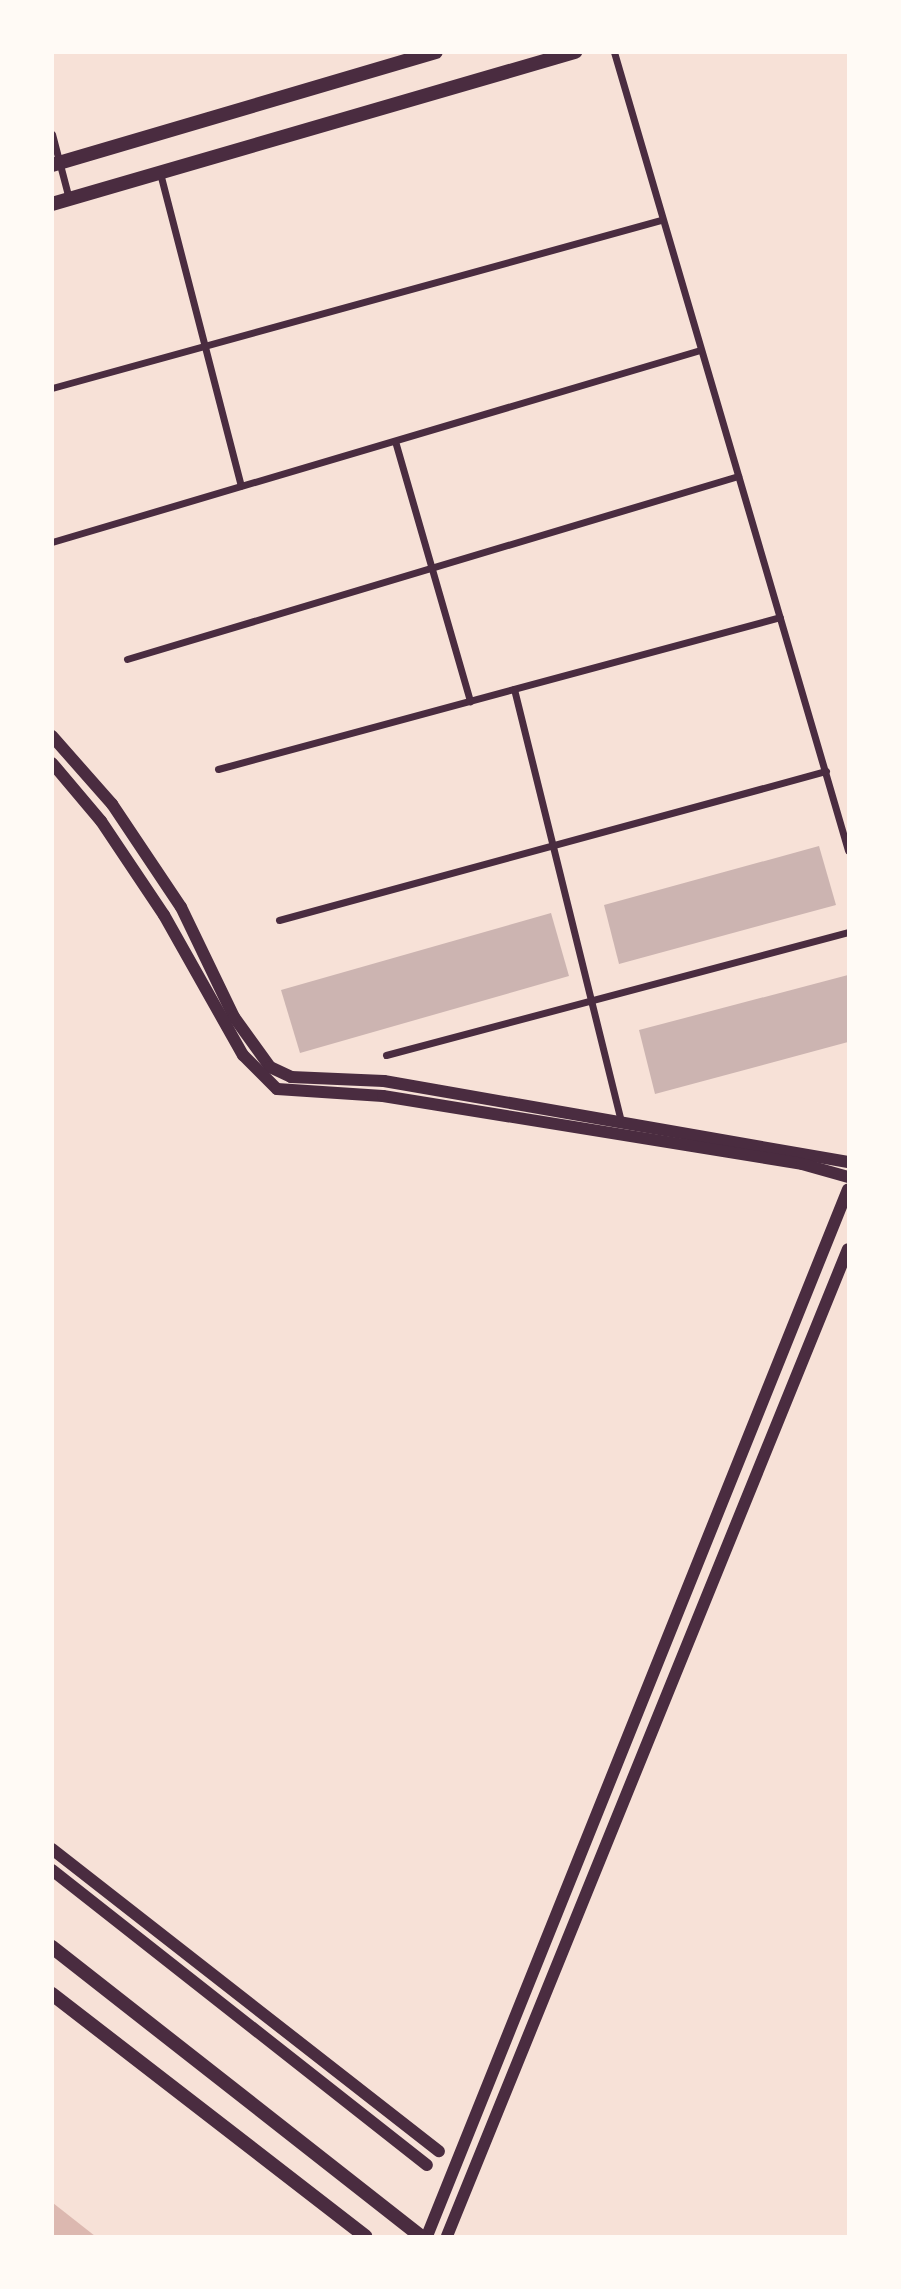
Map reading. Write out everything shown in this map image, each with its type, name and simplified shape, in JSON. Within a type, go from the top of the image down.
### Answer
[{"type":"main road","points":[[56,164],[436,52]]},
{"type":"main road","points":[[52,204],[552,56],[575,53]]},
{"type":"main road","points":[[52,1947],[421,2236]]},
{"type":"main road","points":[[52,1994],[365,2236]]},
{"type":"street","points":[[614,52],[661,220],[849,850]]},
{"type":"street","points":[[52,135],[56,164],[69,200]]},
{"type":"street","points":[[160,173],[241,486]]},
{"type":"street","points":[[52,388],[661,220]]},
{"type":"street","points":[[52,542],[700,350]]},
{"type":"street","points":[[395,440],[470,701]]},
{"type":"street","points":[[127,659],[738,476]]},
{"type":"street","points":[[218,769],[780,617]]},
{"type":"street","points":[[514,689],[594,1000],[621,1120]]},
{"type":"street","points":[[52,736],[113,804],[181,907],[234,1017],[270,1067],[291,1077],[384,1082],[621,1120],[849,1162]]},
{"type":"street","points":[[52,763],[101,821],[164,915],[243,1055],[277,1089],[383,1096],[802,1164],[849,1177]]},
{"type":"street","points":[[279,920],[826,771]]},
{"type":"street","points":[[838,817],[849,814]]},
{"type":"street","points":[[386,1055],[849,932]]},
{"type":"street","points":[[427,2236],[849,1189]]},
{"type":"street","points":[[447,2236],[849,1249]]},
{"type":"street","points":[[52,1849],[439,2151]]},
{"type":"street","points":[[52,1870],[427,2165]]},
{"type":"shaded area","points":[[53,2203],[95,2236],[53,2236]]},
{"type":"building","points":[[819,846],[836,905],[619,964],[604,905]]},
{"type":"building","points":[[551,913],[569,976],[300,1053],[281,990]]},
{"type":"building","points":[[848,975],[848,1042],[655,1094],[639,1030]]}]
